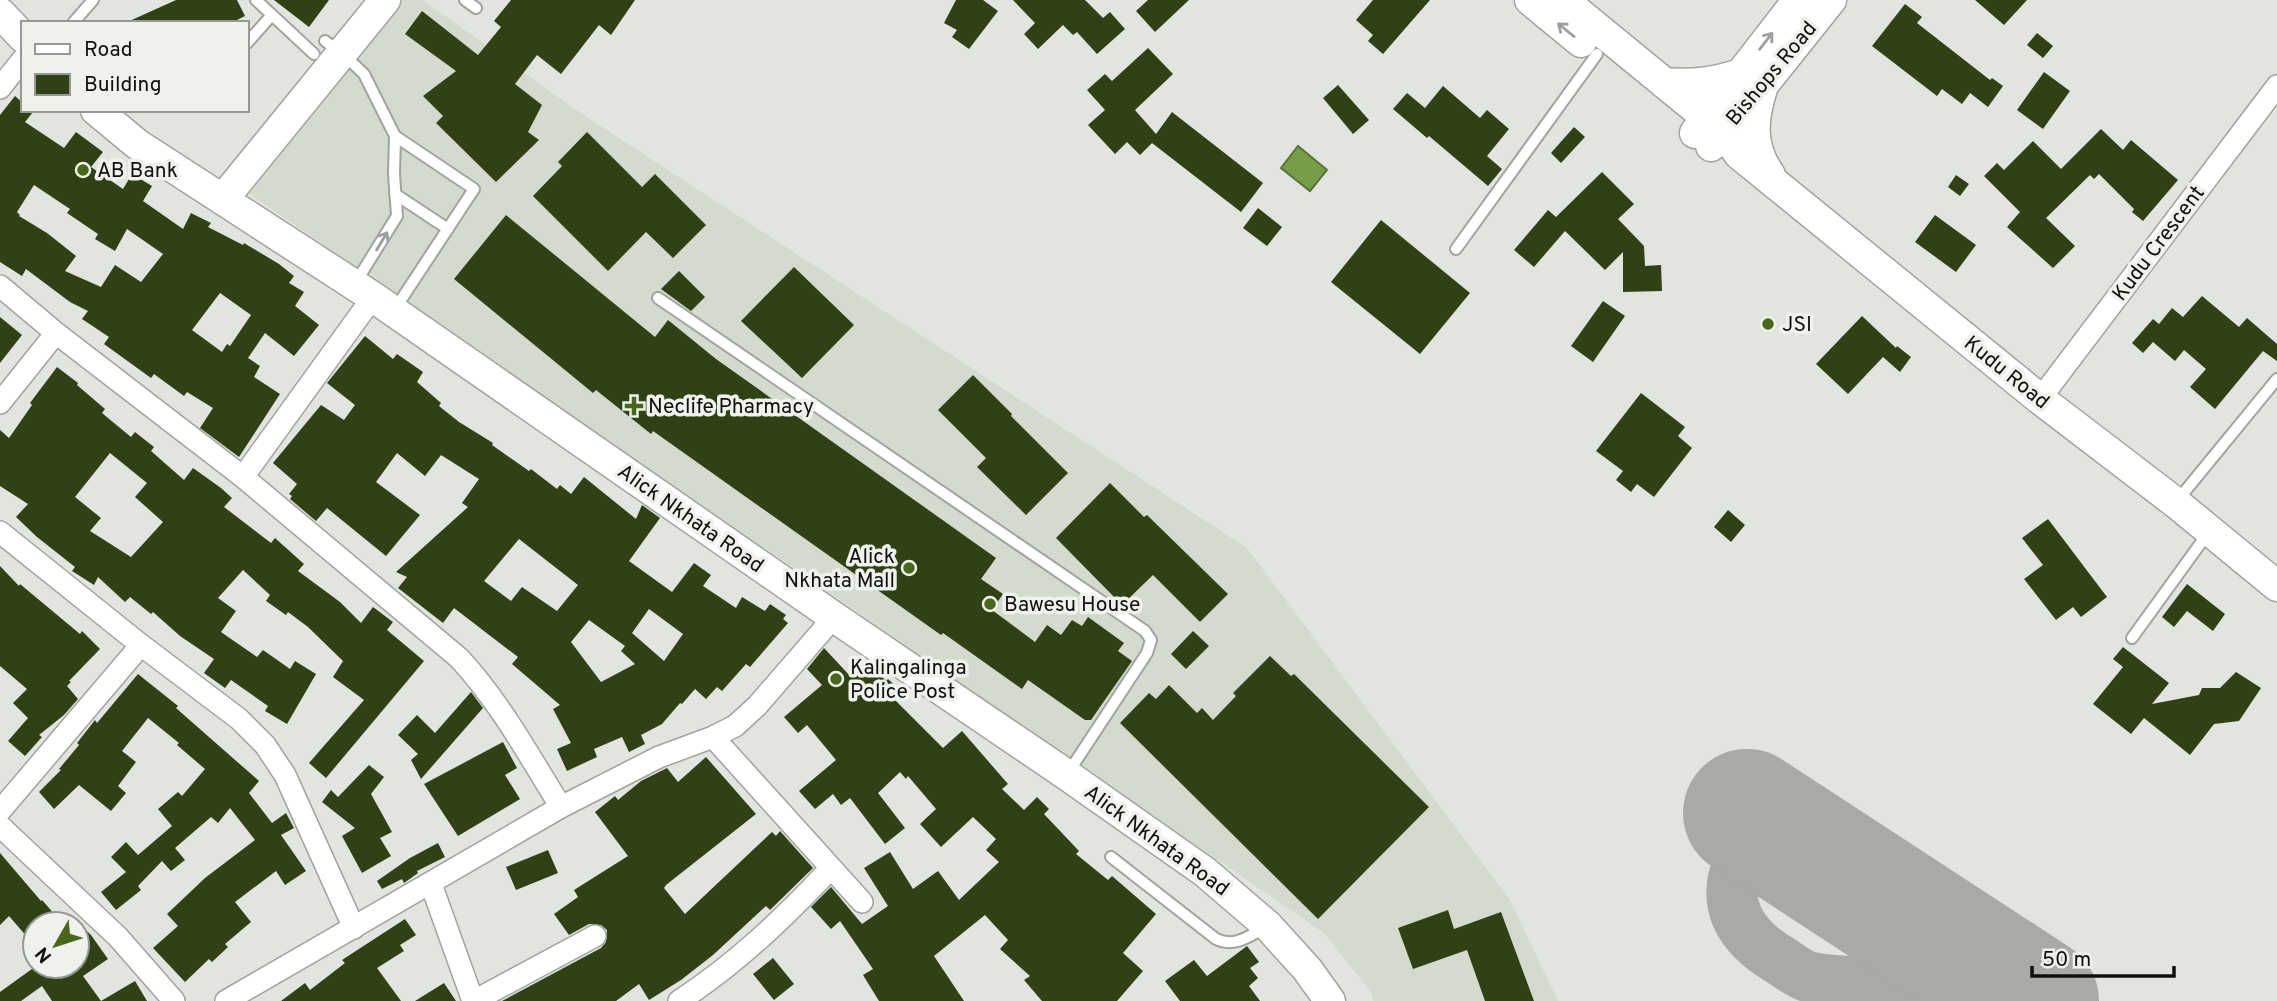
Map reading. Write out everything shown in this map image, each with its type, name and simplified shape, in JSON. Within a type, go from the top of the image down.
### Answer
[{"type":"main road","points":[[215,193],[327,49],[359,0]]},
{"type":"main road","points":[[327,49],[385,0]]},
{"type":"main road","name":"Kudu Road","points":[[1530,0],[1597,54],[1715,136],[2039,399],[2176,503],[2277,586]]},
{"type":"main road","name":"Kudu Road","points":[[1563,0],[1664,83],[1715,136]]},
{"type":"main road","name":"Bishops Road","points":[[1715,136],[1798,0]]},
{"type":"main road","name":"Bishops Road","points":[[1751,80],[1831,0]]},
{"type":"main road","points":[[0,13],[21,35]]},
{"type":"main road","points":[[1664,83],[1689,85],[1751,80],[1755,111],[1754,139],[1763,165],[1779,187]]},
{"type":"main road","name":"Alick Nkhata Road","points":[[98,112],[137,144],[374,298],[1205,872],[1268,926],[1307,969],[1330,1001]]},
{"type":"street","points":[[0,88],[21,62]]},
{"type":"street","name":"Kudu Crescent","points":[[2039,399],[2277,86]]},
{"type":"street","points":[[0,286],[56,333],[243,477],[459,658],[479,679],[495,702],[561,807]]},
{"type":"street","points":[[243,477],[374,298]]},
{"type":"street","points":[[0,403],[56,333]]},
{"type":"street","points":[[0,532],[141,645],[239,719],[265,745],[285,775],[354,929]]},
{"type":"street","points":[[226,1001],[561,807],[659,757],[736,726],[757,706],[834,617]]},
{"type":"street","points":[[0,811],[141,645]]},
{"type":"street","points":[[713,737],[862,902]]},
{"type":"street","points":[[0,826],[118,937],[174,1001]]},
{"type":"street","points":[[679,1001],[716,977],[750,948],[786,916],[831,868]]},
{"type":"street","points":[[431,884],[474,1001],[595,936]]},
{"type":"lane","points":[[75,21],[93,0]]},
{"type":"lane","points":[[256,0],[271,16],[327,49],[364,75],[395,136],[397,216],[374,298]]},
{"type":"lane","points":[[465,0],[476,8]]},
{"type":"lane","points":[[248,42],[271,16]]},
{"type":"lane","points":[[1456,249],[1597,54]]},
{"type":"lane","points":[[374,298],[447,229],[474,189],[395,136]]},
{"type":"lane","points":[[395,194],[447,229]]},
{"type":"lane","points":[[658,298],[1145,631],[1151,640],[1147,653],[1067,775]]},
{"type":"lane","points":[[2176,503],[2277,379]]},
{"type":"lane","points":[[2132,638],[2209,531]]},
{"type":"lane","points":[[1111,857],[1226,944],[1237,943],[1268,926]]},
{"type":"shaded area","points":[[388,0],[423,0],[576,110],[1247,548],[1510,900],[1558,1001],[1374,1001],[1371,992],[1324,933],[244,190]]},
{"type":"shaded area","points":[[1298,146],[1327,170],[1310,191],[1281,168]]},
{"type":"building","points":[[176,0],[237,0],[245,16],[235,21],[129,21]]},
{"type":"building","points":[[274,0],[329,0],[309,27]]},
{"type":"building","points":[[511,0],[635,0],[611,35],[599,25],[561,74],[537,55],[515,84],[542,105],[528,132],[539,140],[496,182],[436,123],[443,116],[423,96],[456,71],[405,34],[422,11],[478,55],[501,27],[494,21]]},
{"type":"building","points":[[956,0],[983,0],[998,11],[969,49],[952,37],[957,30],[944,23]]},
{"type":"building","points":[[1013,0],[1085,0],[1103,18],[1110,12],[1125,29],[1097,54],[1077,32],[1073,35],[1063,25],[1038,49],[1024,34],[1035,23]]},
{"type":"building","points":[[1148,0],[1189,0],[1155,32],[1136,11]]},
{"type":"building","points":[[1373,0],[1430,0],[1383,54],[1368,41],[1373,35],[1356,20]]},
{"type":"building","points":[[1975,0],[2027,0],[2004,25]]},
{"type":"building","points":[[1905,4],[1922,17],[1917,23],[1990,80],[1992,78],[2003,86],[1988,107],[1970,93],[1962,104],[1942,89],[1937,96],[1872,46]]},
{"type":"building","points":[[2037,33],[2053,46],[2043,58],[2027,45]]},
{"type":"building","points":[[1148,48],[1173,74],[1135,110],[1156,134],[1172,112],[1263,183],[1241,212],[1152,143],[1140,155],[1127,142],[1115,154],[1088,125],[1105,110],[1087,90],[1105,74],[1112,81]]},
{"type":"building","points":[[2044,72],[2070,91],[2043,129],[2017,110]]},
{"type":"building","points":[[1338,85],[1369,120],[1353,134],[1323,98]]},
{"type":"building","points":[[1443,86],[1480,118],[1487,110],[1509,129],[1487,156],[1502,169],[1488,186],[1393,109],[1407,93],[1425,108]]},
{"type":"building","points":[[15,96],[21,101],[21,112],[33,112],[25,122],[64,148],[76,132],[103,152],[91,167],[123,189],[132,174],[152,186],[143,201],[183,229],[191,213],[211,223],[208,227],[243,245],[244,243],[279,264],[294,276],[289,283],[304,292],[295,306],[319,325],[294,356],[265,333],[248,358],[260,366],[254,377],[280,394],[239,457],[200,428],[213,408],[187,392],[184,396],[154,374],[151,378],[104,344],[109,337],[82,319],[88,311],[70,302],[26,269],[22,276],[0,262],[0,115]],"holes":[[[34,185],[70,209],[67,213],[98,234],[95,239],[115,251],[127,229],[163,254],[141,282],[115,265],[101,287],[65,271],[76,256],[17,212]],[[220,293],[251,315],[230,346],[227,344],[222,352],[192,330]]]},
{"type":"building","points":[[1574,127],[1585,137],[1561,163],[1551,153]]},
{"type":"building","points":[[2101,129],[2123,150],[2131,140],[2178,180],[2143,221],[2099,174],[2094,179],[2090,175],[2046,218],[2075,246],[2053,268],[2007,227],[2020,212],[1984,176],[1997,163],[2004,170],[2033,141],[2061,169]]},
{"type":"building","points":[[587,132],[642,187],[655,174],[706,225],[673,258],[646,232],[608,271],[533,196],[562,166],[558,162]]},
{"type":"building","points":[[1602,172],[1634,204],[1618,219],[1644,246],[1645,266],[1661,265],[1662,291],[1623,292],[1623,252],[1605,270],[1565,231],[1534,267],[1514,250],[1548,210],[1556,217]]},
{"type":"building","points":[[1956,175],[1969,184],[1960,196],[1948,187]]},
{"type":"building","points":[[1258,208],[1282,227],[1267,246],[1243,228]]},
{"type":"building","points":[[506,215],[655,337],[668,320],[716,359],[996,558],[981,579],[1003,594],[992,610],[1035,642],[1047,625],[1061,635],[1072,620],[1082,626],[1088,617],[1124,643],[1118,651],[1132,661],[1091,720],[1085,720],[1028,680],[1022,689],[943,633],[941,635],[653,431],[651,434],[596,390],[593,393],[454,279]]},
{"type":"building","points":[[1935,215],[1976,245],[1956,272],[1915,242]]},
{"type":"building","points":[[1381,220],[1470,293],[1420,354],[1331,282]]},
{"type":"building","points":[[794,267],[854,325],[802,378],[741,321]]},
{"type":"building","points":[[679,271],[705,297],[691,311],[661,289]]},
{"type":"building","points":[[2202,296],[2239,327],[2247,318],[2277,344],[2277,361],[2263,351],[2215,409],[2190,387],[2206,369],[2184,350],[2175,361],[2153,342],[2143,353],[2132,343],[2153,319],[2159,324],[2172,308],[2183,317]]},
{"type":"building","points":[[1603,301],[1625,316],[1593,362],[1571,346]]},
{"type":"building","points":[[1862,316],[1896,348],[1897,346],[1911,357],[1900,372],[1883,357],[1848,394],[1816,364]]},
{"type":"building","points":[[0,317],[22,335],[0,363]]},
{"type":"building","points":[[365,336],[393,359],[397,354],[423,372],[417,382],[441,403],[439,406],[459,422],[557,489],[560,485],[571,494],[584,477],[636,519],[642,505],[660,518],[629,561],[672,592],[694,563],[711,575],[703,586],[736,608],[742,597],[765,611],[770,604],[786,615],[783,619],[788,623],[750,667],[746,664],[722,691],[717,687],[706,699],[695,689],[662,724],[641,735],[645,744],[629,752],[622,737],[594,749],[597,757],[567,771],[557,749],[571,743],[553,709],[560,705],[512,664],[518,657],[454,608],[443,623],[398,588],[407,577],[396,572],[468,507],[462,503],[479,479],[441,455],[425,476],[397,453],[376,482],[420,515],[386,556],[327,508],[316,521],[290,499],[292,496],[289,494],[297,484],[273,463],[321,405],[344,420],[355,405],[327,383]],"holes":[[[519,539],[578,585],[557,611],[522,587],[511,601],[484,581]],[[649,609],[683,634],[664,661],[632,633]],[[589,620],[625,646],[621,651],[635,664],[601,682],[571,642]]]},
{"type":"building","points":[[57,367],[78,383],[77,385],[105,409],[102,413],[131,437],[135,432],[154,447],[151,451],[184,480],[193,468],[221,488],[232,498],[224,507],[271,543],[275,538],[304,564],[298,571],[340,602],[361,623],[373,607],[393,622],[387,630],[424,661],[326,778],[309,763],[364,700],[333,677],[343,661],[308,627],[288,612],[286,615],[266,601],[270,595],[243,570],[218,598],[236,611],[221,632],[257,657],[263,650],[290,669],[295,661],[316,674],[287,724],[265,711],[268,706],[231,680],[225,688],[204,673],[214,659],[180,636],[153,612],[151,614],[130,597],[125,602],[98,577],[94,585],[72,571],[75,567],[16,517],[28,504],[0,486],[0,430],[9,438],[32,405],[30,403]],"holes":[[[110,453],[147,483],[135,497],[163,522],[131,557],[90,531],[101,518],[75,497]]]},
{"type":"building","points":[[973,375],[1068,473],[1026,515],[977,467],[986,458],[938,410]]},
{"type":"building","points":[[1641,393],[1685,427],[1678,436],[1692,448],[1654,497],[1637,484],[1631,492],[1616,480],[1623,471],[1596,451]]},
{"type":"building","points":[[1110,483],[1228,594],[1200,622],[1153,575],[1122,605],[1056,538]]},
{"type":"building","points":[[1728,510],[1745,525],[1731,542],[1714,527]]},
{"type":"building","points":[[2048,519],[2107,597],[2081,617],[2073,607],[2056,620],[2024,579],[2043,565],[2022,538]]},
{"type":"building","points":[[0,566],[19,586],[20,584],[80,634],[82,631],[100,649],[69,681],[71,682],[67,686],[78,699],[64,715],[39,735],[42,737],[25,756],[8,741],[28,718],[13,703],[27,689],[0,666]]},
{"type":"building","points":[[2187,584],[2225,614],[2213,631],[2187,611],[2174,627],[2162,617]]},
{"type":"building","points":[[1193,631],[1209,646],[1186,669],[1171,654]]},
{"type":"building","points":[[2123,647],[2169,683],[2152,704],[2199,695],[2202,688],[2220,688],[2236,672],[2261,688],[2239,721],[2214,724],[2190,755],[2144,718],[2131,734],[2093,704],[2123,667],[2113,659]]},
{"type":"building","points":[[824,648],[851,677],[868,662],[886,681],[888,679],[901,691],[894,699],[943,748],[962,731],[1008,784],[1002,789],[1024,810],[1037,797],[1049,809],[1044,814],[1079,851],[1076,854],[1108,880],[1112,876],[1156,914],[1123,953],[1143,971],[1117,1001],[1042,1001],[1024,980],[1030,976],[1000,949],[1008,940],[985,915],[934,956],[964,1001],[879,1001],[863,975],[873,969],[840,921],[831,929],[811,907],[831,887],[862,924],[888,906],[864,868],[890,852],[913,889],[938,871],[959,900],[999,862],[986,850],[996,839],[973,817],[941,847],[920,824],[936,809],[908,776],[906,779],[900,772],[878,793],[905,828],[885,844],[850,798],[841,805],[833,794],[815,809],[799,791],[836,760],[807,725],[798,733],[784,717],[822,685],[807,669]]},
{"type":"building","points":[[1270,656],[1291,676],[1294,674],[1429,807],[1318,919],[1120,723],[1149,693],[1156,699],[1169,685],[1197,713],[1202,708],[1213,720],[1236,696],[1233,693]]},
{"type":"building","points":[[138,674],[178,706],[176,708],[259,781],[249,793],[272,823],[286,813],[294,828],[281,835],[306,871],[285,885],[276,871],[235,902],[251,922],[225,944],[228,947],[212,962],[209,959],[185,982],[153,948],[178,926],[167,914],[205,878],[255,840],[230,808],[218,823],[211,817],[175,848],[185,860],[171,871],[162,861],[138,886],[141,890],[116,910],[101,892],[126,872],[111,857],[126,842],[138,855],[172,826],[158,809],[178,792],[182,796],[205,769],[148,718],[122,751],[136,762],[118,786],[126,793],[111,811],[79,785],[54,809],[39,792],[61,770],[59,769],[95,720],[97,723]]},
{"type":"building","points":[[471,692],[483,708],[421,779],[411,760],[418,754],[398,735],[417,715],[435,733]]},
{"type":"building","points":[[503,742],[517,768],[505,775],[520,799],[458,836],[424,784]]},
{"type":"building","points":[[706,757],[756,814],[666,885],[664,888],[685,914],[772,832],[776,836],[780,831],[813,868],[770,910],[766,906],[713,955],[649,1000],[639,984],[616,1001],[502,1001],[601,948],[606,942],[607,930],[601,925],[589,924],[569,935],[554,914],[578,897],[574,890],[628,856],[595,812],[615,796],[618,800],[641,781],[667,768],[678,782]]},
{"type":"building","points":[[369,765],[384,777],[371,794],[392,832],[380,838],[391,856],[362,873],[342,836],[355,828],[322,802],[331,790],[338,797]]},
{"type":"building","points":[[438,843],[445,857],[417,871],[418,873],[404,883],[402,879],[382,889],[377,881]]},
{"type":"building","points":[[548,850],[558,873],[516,890],[506,867]]},
{"type":"building","points":[[0,853],[51,910],[21,910],[21,930],[9,916],[0,925]]},
{"type":"building","points":[[1448,910],[1454,929],[1501,912],[1534,1001],[1485,1001],[1467,950],[1413,969],[1398,928]]},
{"type":"building","points":[[405,919],[416,935],[400,945],[404,951],[377,968],[401,1001],[281,1001],[305,983],[310,990],[345,963],[342,960]]},
{"type":"building","points":[[91,935],[108,959],[91,971]]},
{"type":"building","points":[[1247,946],[1259,962],[1250,968],[1258,978],[1249,986],[1260,1001],[1180,1001],[1165,981],[1194,960],[1207,976]]},
{"type":"building","points":[[773,958],[794,984],[774,1000],[753,974]]},
{"type":"building","points":[[21,977],[21,980],[86,980],[101,1001],[52,1001],[42,986],[21,1001],[0,1001],[0,992]]},
{"type":"building","points":[[135,981],[147,1001],[101,1001]]},
{"type":"building","points":[[444,983],[456,1001],[415,1001]]},
{"type":"taxiway","points":[[1779,836],[1754,848],[1741,862],[1733,878],[1732,901],[1740,923],[1754,941],[1794,970],[1806,976],[1830,980],[2015,988]]},
{"type":"runway","points":[[1747,813],[2035,1001]]},
{"type":"place","name":"AB Bank","points":[[83,170]]},
{"type":"place","name":"JSI","points":[[1768,324]]},
{"type":"place","name":"Neclife Pharmacy","points":[[634,406]]},
{"type":"place","name":"Alick Nkhata Mall","points":[[909,568]]},
{"type":"place","name":"Bawesu House","points":[[990,604]]},
{"type":"place","name":"Kalingalinga Police Post","points":[[836,679]]}]
